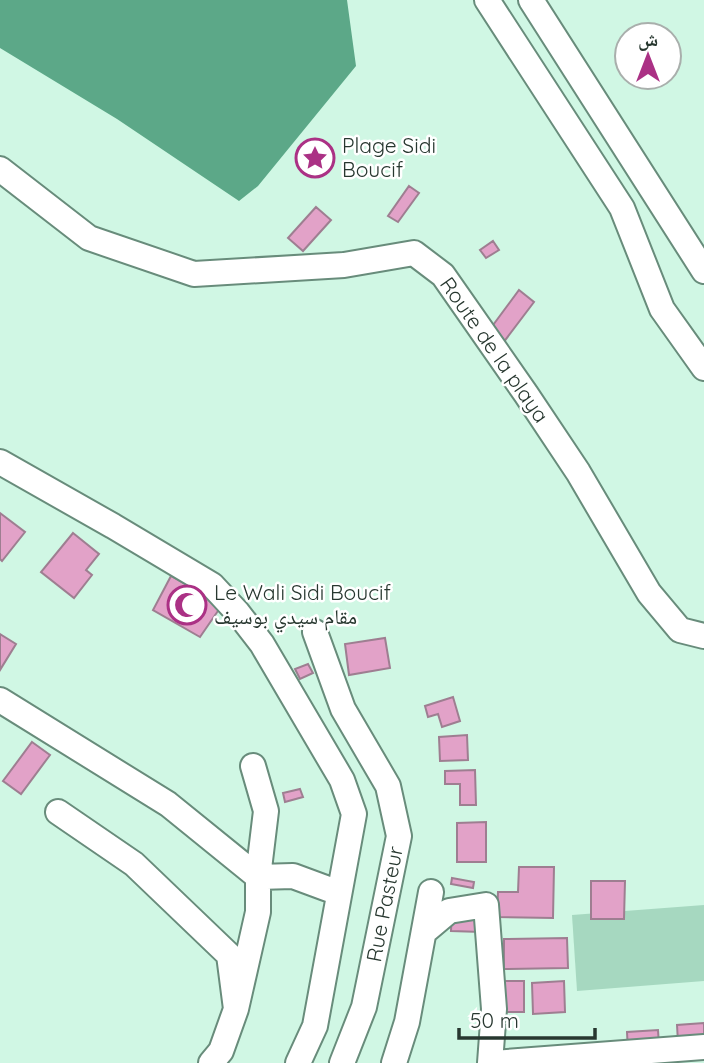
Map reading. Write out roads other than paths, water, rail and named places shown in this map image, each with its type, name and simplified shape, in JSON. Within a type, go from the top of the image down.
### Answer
[{"type":"street","points":[[487,0],[622,208],[662,309],[704,368]]},
{"type":"street","points":[[531,0],[704,271]]},
{"type":"street","name":"Route de la playa","points":[[0,169],[89,238],[194,274],[344,265],[414,253],[443,275],[526,394],[578,471],[649,593],[680,629],[704,636]]},
{"type":"street","points":[[0,462],[212,586],[262,644],[342,780],[354,814],[315,1026],[298,1063]]},
{"type":"street","name":"Rue Pasteur","points":[[315,632],[343,709],[388,786],[399,836],[365,1007],[342,1063]]},
{"type":"street","points":[[0,699],[168,804],[258,877],[293,876],[339,893]]},
{"type":"street","points":[[211,1063],[221,1051],[236,1009],[258,912],[258,877],[266,811],[253,766]]},
{"type":"street","points":[[58,812],[134,864],[229,955],[236,1009]]},
{"type":"street","points":[[394,1063],[407,1022],[431,891]]},
{"type":"street","points":[[424,932],[449,911],[485,905],[494,1009],[492,1063],[704,1047]]},
{"type":"place","name":"Plage Sidi Boucif","points":[[315,158]]},
{"type":"place","name":"Le Wali Sidi Boucif مقام سيدي بوسيف","points":[[187,605]]}]
